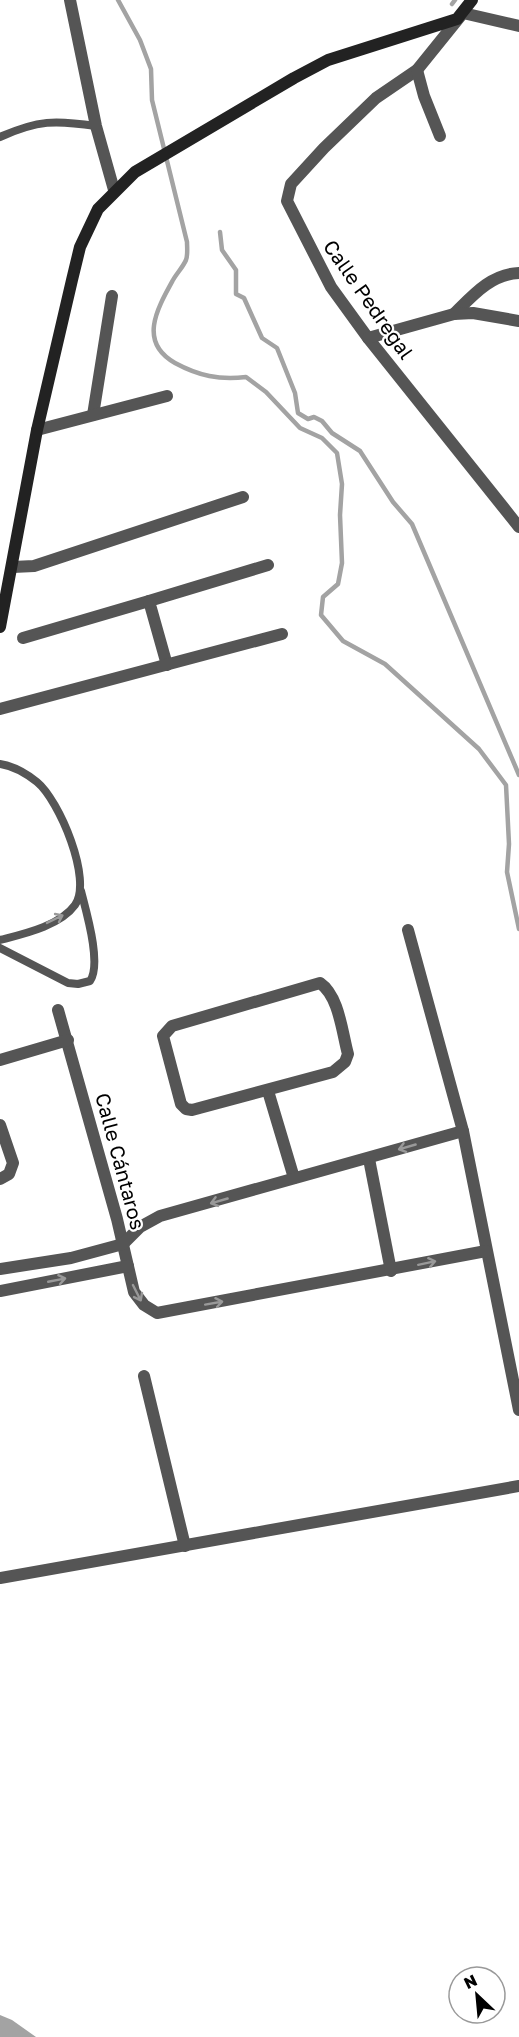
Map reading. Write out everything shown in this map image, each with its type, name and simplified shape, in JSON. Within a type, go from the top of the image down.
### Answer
[{"type":"main road","points":[[0,627],[37,430],[80,247],[98,209],[114,190],[135,172],[218,121],[328,60],[457,19],[472,0]]},
{"type":"street","points":[[70,0],[96,126],[114,190]]},
{"type":"street","points":[[457,19],[463,13],[519,26]]},
{"type":"street","name":"Calle Pedregal","points":[[457,19],[417,70],[376,98],[288,189],[289,209],[310,252],[331,287],[368,338],[519,527]]},
{"type":"street","points":[[417,70],[424,96],[440,136]]},
{"type":"street","points":[[454,314],[487,283],[506,273],[519,273]]},
{"type":"street","points":[[93,415],[112,296]]},
{"type":"street","points":[[368,338],[454,314],[472,313],[519,321]]},
{"type":"street","points":[[37,430],[167,396]]},
{"type":"street","points":[[13,567],[34,566],[243,497]]},
{"type":"street","points":[[23,638],[268,565]]},
{"type":"street","points":[[149,601],[167,665]]},
{"type":"street","points":[[0,709],[282,634]]},
{"type":"street","points":[[408,930],[463,1131],[519,1410]]},
{"type":"street","points":[[320,983],[326,987],[334,1002],[348,1054],[345,1062],[333,1072],[268,1091],[192,1110],[186,1109],[177,1096],[163,1036],[177,1023],[320,983]]},
{"type":"street","name":"Calle Cántaros","points":[[58,1010],[123,1244],[134,1292],[144,1305],[157,1313],[391,1271]]},
{"type":"street","points":[[0,1060],[68,1040]]},
{"type":"street","points":[[268,1091],[294,1178]]},
{"type":"street","points":[[0,1125],[13,1163],[9,1174],[0,1179]]},
{"type":"street","points":[[0,1269],[71,1258],[123,1244],[140,1227],[160,1216],[463,1131]]},
{"type":"street","points":[[369,1158],[391,1271],[486,1251]]},
{"type":"street","points":[[0,1291],[128,1266]]},
{"type":"street","points":[[144,1376],[185,1546]]},
{"type":"street","points":[[0,1578],[519,1486]]},
{"type":"lane","points":[[0,137],[34,123],[56,120],[96,126]]},
{"type":"lane","points":[[0,764],[22,772],[37,782],[49,795],[63,817],[90,924],[94,975],[90,981],[78,984],[68,983],[0,948]]},
{"type":"lane","points":[[0,940],[62,917],[75,905],[81,891]]},
{"type":"shaded area","points":[[0,2015],[12,2020],[36,2037],[0,2037]]},
{"type":"waterway","points":[[118,0],[140,40],[151,69],[152,100],[187,242],[186,260],[173,280],[157,313],[154,324],[157,345],[164,355],[192,371],[209,376],[246,377],[266,392],[300,428],[322,438],[337,453],[342,484],[340,515],[342,563],[338,584],[323,597],[321,615],[343,641],[385,664],[479,749],[506,785],[509,844],[507,872],[519,929]]},
{"type":"waterway","points":[[452,4],[455,0]]},
{"type":"waterway","points":[[220,232],[222,250],[236,270],[236,294],[244,298],[262,338],[277,348],[295,393],[298,413],[308,419],[314,417],[322,421],[332,433],[360,451],[393,502],[412,524],[519,775]]}]
